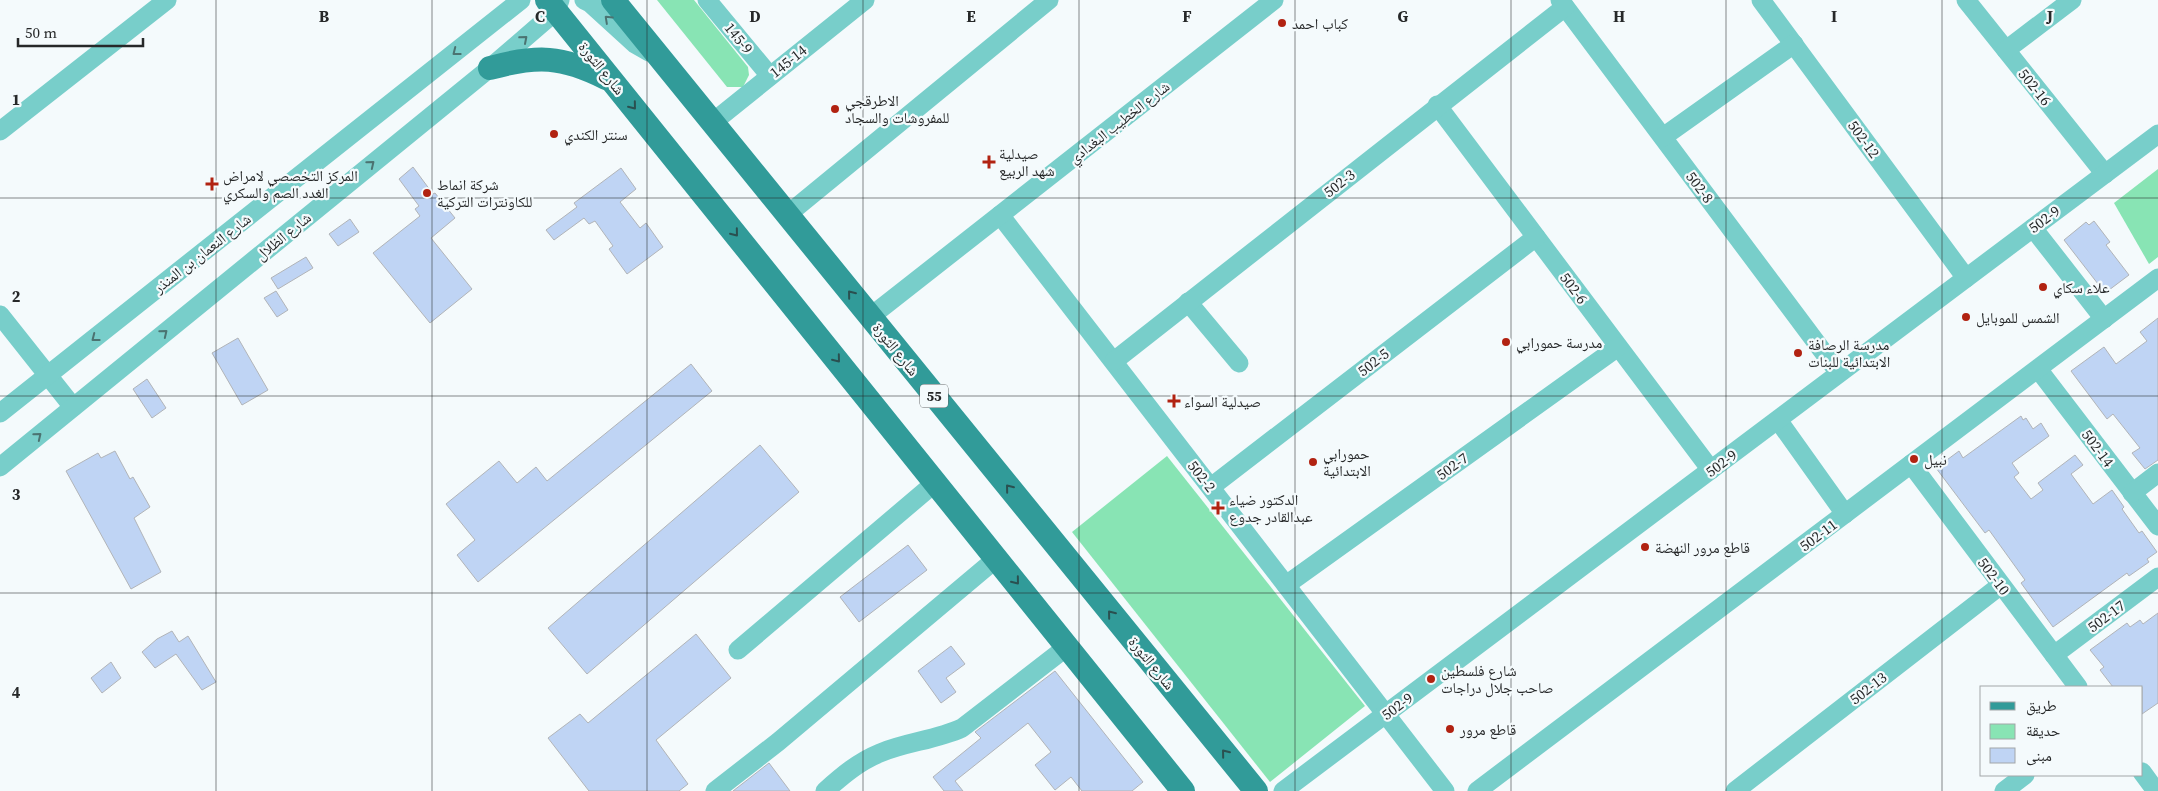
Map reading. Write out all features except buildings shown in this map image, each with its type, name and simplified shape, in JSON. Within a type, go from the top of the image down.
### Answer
[{"type":"main road","name":"شارع الثورة","points":[[614,0],[659,58],[1256,791]]},
{"type":"main road","name":"شارع الثورة","points":[[555,4],[612,80],[1183,791]]},
{"type":"main road","points":[[490,68],[521,60],[552,59],[583,66],[612,80]]},
{"type":"street","points":[[0,131],[167,0]]},
{"type":"street","name":"شارع النعمان بن المنذر","points":[[0,413],[521,0]]},
{"type":"street","points":[[584,0],[590,3],[635,44],[659,58]]},
{"type":"street","name":"145-9","points":[[707,0],[770,76]]},
{"type":"street","name":"145-14","points":[[712,123],[865,0]]},
{"type":"street","points":[[787,215],[1050,0]]},
{"type":"street","name":"شارع الخطيب البغدادي","points":[[870,317],[1274,0]]},
{"type":"street","name":"502-12","points":[[1761,0],[1966,278]]},
{"type":"street","name":"502-16","points":[[1966,0],[2105,174]]},
{"type":"street","points":[[2006,50],[2072,0]]},
{"type":"street","name":"502-3","points":[[1114,362],[1563,3]]},
{"type":"street","name":"502-8","points":[[1563,3],[1839,374]]},
{"type":"street","name":"شارع الظلال","points":[[0,467],[490,68],[555,4]]},
{"type":"street","points":[[1663,137],[1794,44]]},
{"type":"street","name":"502-6","points":[[1437,105],[1711,470]]},
{"type":"street","name":"502-9","points":[[1283,791],[2158,134]]},
{"type":"street","name":"502-2","points":[[1000,215],[1445,791]]},
{"type":"street","points":[[2032,228],[2104,319]]},
{"type":"street","name":"502-5","points":[[1211,487],[1536,237]]},
{"type":"street","name":"502-11","points":[[1477,791],[2158,278]]},
{"type":"street","points":[[1188,302],[1239,363]]},
{"type":"street","points":[[0,315],[74,407]]},
{"type":"street","name":"502-7","points":[[1286,585],[1618,347]]},
{"type":"street","name":"502-14","points":[[2038,369],[2158,526]]},
{"type":"street","points":[[1778,420],[1845,514]]},
{"type":"street","name":"502-10","points":[[1911,464],[2077,686]]},
{"type":"street","points":[[2132,493],[2158,473]]},
{"type":"street","points":[[738,650],[936,482]]},
{"type":"street","points":[[715,791],[997,558]]},
{"type":"street","name":"502-17","points":[[2054,655],[2158,577]]},
{"type":"street","name":"502-13","points":[[1735,791],[2001,585]]},
{"type":"street","points":[[825,791],[851,768],[880,752],[945,736],[962,728],[1068,646]]},
{"type":"street","points":[[2143,773],[2156,791]]},
{"type":"street","points":[[2004,791],[2025,776]]},
{"type":"green space","points":[[657,0],[694,0],[748,67],[749,75],[743,87],[727,87]]},
{"type":"green space","points":[[2158,169],[2158,257],[2149,264],[2114,203]]},
{"type":"green space","points":[[1167,456],[1365,706],[1270,782],[1072,532]]},
{"type":"place","name":"كباب احمد","points":[[1282,23]]},
{"type":"place","name":"الاطرقجي للمفروشات والسجاد","points":[[835,109]]},
{"type":"place","name":"سنتر الكندي","points":[[554,134]]},
{"type":"place","name":"صيدلية شهد الربيع","points":[[989,162]]},
{"type":"place","name":"المركز التخصصي لامراض الغدد الصم والسكري","points":[[212,184]]},
{"type":"place","name":"شركة انماط للكاونترات التركية","points":[[427,193]]},
{"type":"place","name":"علاء سكاي","points":[[2043,287]]},
{"type":"place","name":"الشمس للموبايل","points":[[1966,317]]},
{"type":"place","name":"مدرسة حمورابي","points":[[1506,342]]},
{"type":"place","name":"مدرسة الرصافة الابتدائية للبنات","points":[[1798,353]]},
{"type":"place","name":"صيدلية السواء","points":[[1174,401]]},
{"type":"place","name":"نبيل","points":[[1914,459]]},
{"type":"place","name":"حمورابي الابتدائية","points":[[1313,462]]},
{"type":"place","name":"الدكتور ضياء عبدالقادر جدوع","points":[[1218,508]]},
{"type":"place","name":"قاطع مرور النهضة","points":[[1645,547]]},
{"type":"place","name":"شارع فلسطين صاحب جلال دراجات","points":[[1431,679]]},
{"type":"place","name":"قاطع مرور","points":[[1450,729]]}]
